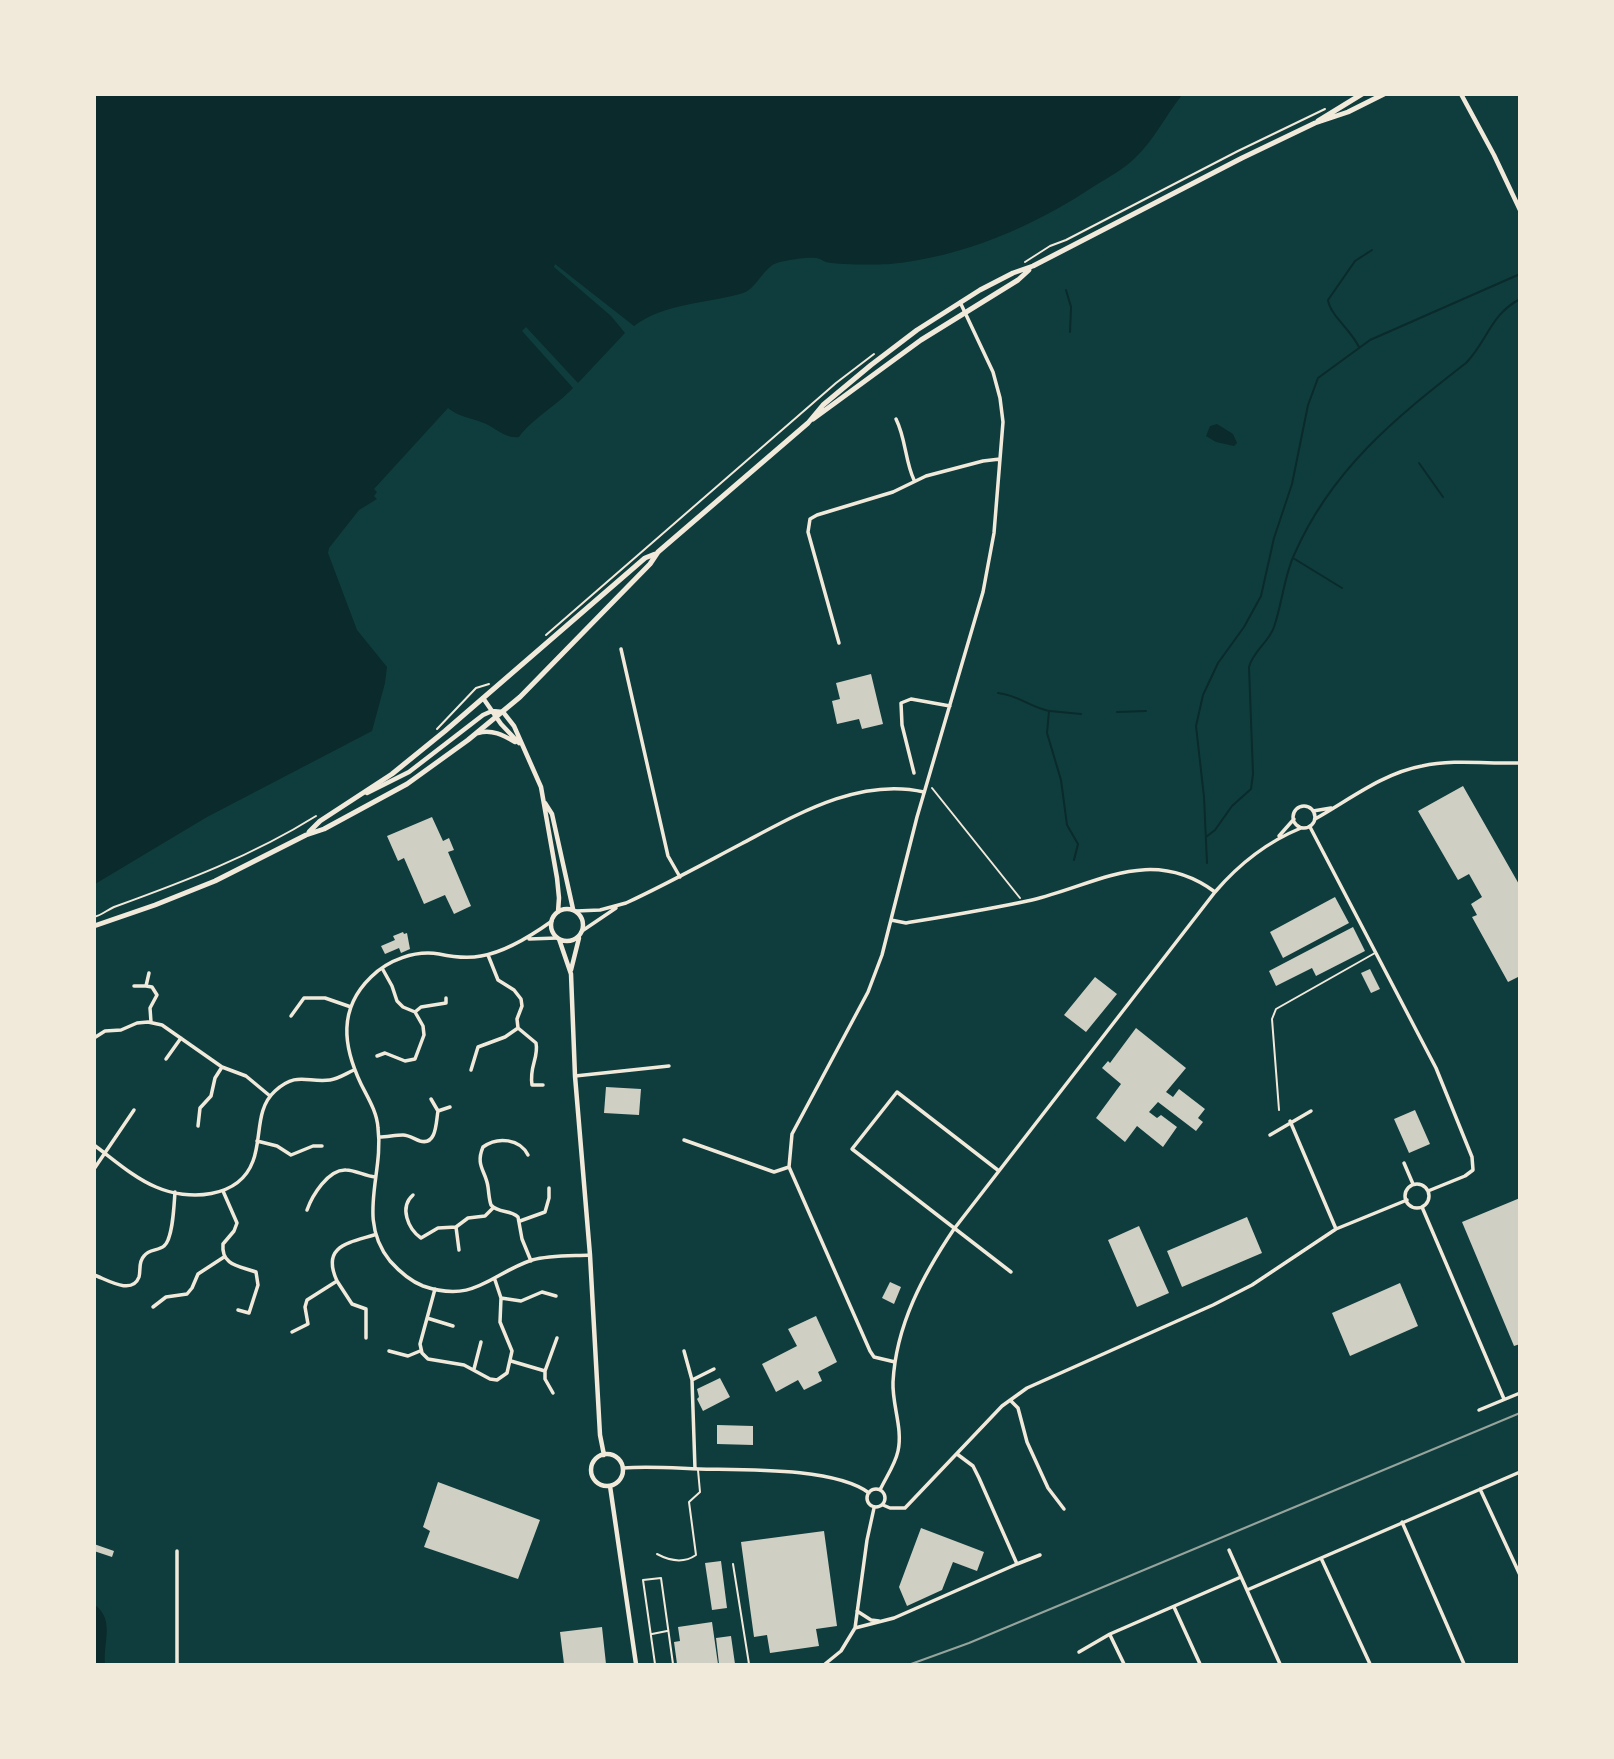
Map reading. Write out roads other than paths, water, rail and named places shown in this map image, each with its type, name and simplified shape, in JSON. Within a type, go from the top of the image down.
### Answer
[{"type":"main road","points":[[94,926],[186,894],[306,835],[324,829],[407,784],[503,712],[553,665],[650,564],[658,552],[808,423],[823,405],[917,330],[960,302],[1242,158],[1384,94]]},
{"type":"main road","points":[[1315,123],[1362,95]]},
{"type":"main road","points":[[808,423],[828,411],[920,341],[1018,280],[1033,266]]},
{"type":"main road","points":[[306,835],[320,821],[364,794],[425,748],[645,558],[658,552]]},
{"type":"street","points":[[1461,94],[1520,210]]},
{"type":"street","points":[[895,1362],[874,1357],[870,1351],[789,1167],[792,1134],[868,992],[891,920],[927,781],[990,563],[1003,422],[1000,398],[989,360],[960,302]]},
{"type":"street","points":[[896,419],[904,438],[909,469],[915,481]]},
{"type":"street","points":[[839,643],[808,532],[808,522],[817,515],[893,492],[915,481],[983,461],[1000,459]]},
{"type":"street","points":[[621,649],[668,856],[680,877]]},
{"type":"street","points":[[484,698],[522,746]]},
{"type":"street","points":[[914,773],[902,725],[901,703],[911,699],[950,706]]},
{"type":"street","points":[[364,794],[394,782],[479,718],[492,711],[503,712],[514,726],[532,763],[545,803],[552,814],[574,910],[582,920],[571,974],[575,1076],[590,1255],[600,1435],[604,1455]]},
{"type":"street","points":[[477,733],[496,733],[522,746]]},
{"type":"street","points":[[1310,827],[1315,819],[1334,807],[1387,778],[1414,767],[1520,763]]},
{"type":"street","points":[[527,938],[569,941],[617,907],[680,877],[777,824],[828,801],[896,788],[924,792]]},
{"type":"street","points":[[545,803],[559,898],[558,912],[552,921],[527,938],[488,955],[460,958],[419,954],[397,960],[382,968],[366,982],[351,1007],[347,1041],[354,1069],[373,1110],[379,1137],[371,1209],[375,1235],[382,1250],[402,1273],[435,1289],[464,1290],[495,1280],[531,1261],[590,1255]]},
{"type":"street","points":[[1278,838],[1301,807],[1313,811],[1315,819]]},
{"type":"street","points":[[1313,811],[1334,807]]},
{"type":"street","points":[[1293,819],[1301,828]]},
{"type":"street","points":[[880,1490],[893,1466],[899,1447],[893,1385],[895,1362],[908,1312],[927,1268],[954,1229],[1215,892],[1236,869],[1278,838],[1310,827]]},
{"type":"street","points":[[1310,827],[1436,1068],[1472,1157],[1473,1170],[1465,1177],[1428,1191]]},
{"type":"street","points":[[891,920],[906,922],[1023,902],[1112,875],[1149,869],[1181,872],[1215,892]]},
{"type":"street","points":[[558,912],[566,908],[600,910],[617,907]]},
{"type":"street","points":[[552,921],[552,932],[558,939],[571,974]]},
{"type":"street","points":[[471,1070],[478,1047],[505,1037],[518,1028],[521,999],[513,990],[498,981],[488,955]]},
{"type":"street","points":[[377,1056],[385,1053],[405,1061],[416,1058],[424,1029],[415,1012],[397,1001],[382,968]]},
{"type":"street","points":[[146,986],[149,973]]},
{"type":"street","points":[[134,986],[152,987],[157,995],[150,1009],[151,1022]]},
{"type":"street","points":[[291,1016],[304,998],[325,998],[351,1007]]},
{"type":"street","points":[[415,1012],[425,1006],[446,1003],[446,998]]},
{"type":"street","points":[[94,1038],[105,1031],[121,1030],[137,1023],[151,1022],[164,1026],[222,1068],[242,1074],[270,1096]]},
{"type":"street","points":[[518,1028],[530,1036],[537,1046],[531,1071],[533,1094]]},
{"type":"street","points":[[166,1059],[181,1038]]},
{"type":"street","points":[[575,1076],[669,1066]]},
{"type":"street","points":[[198,1126],[200,1108],[211,1096],[215,1079],[222,1068]]},
{"type":"street","points":[[94,1145],[153,1186],[175,1192],[205,1195],[223,1191],[246,1173],[254,1159],[262,1111],[270,1096],[293,1080],[330,1080],[354,1069]]},
{"type":"street","points":[[533,1085],[543,1085]]},
{"type":"street","points":[[999,1171],[897,1092],[852,1149],[1011,1272]]},
{"type":"street","points":[[379,1137],[405,1135],[422,1142],[432,1138],[438,1111],[431,1099]]},
{"type":"street","points":[[438,1111],[450,1107]]},
{"type":"street","points":[[94,1169],[134,1110]]},
{"type":"street","points":[[1270,1135],[1311,1111]]},
{"type":"street","points":[[1290,1121],[1336,1229]]},
{"type":"street","points":[[684,1140],[774,1172],[789,1167]]},
{"type":"street","points":[[257,1141],[277,1146],[288,1155],[313,1146],[322,1146]]},
{"type":"street","points":[[528,1155],[522,1145],[508,1141],[486,1144],[480,1157],[481,1171],[493,1208],[513,1213],[520,1221],[522,1239],[531,1261]]},
{"type":"street","points":[[1404,1163],[1414,1185]]},
{"type":"street","points":[[307,1210],[314,1191],[336,1173],[349,1170],[375,1177]]},
{"type":"street","points":[[1414,1185],[1422,1185],[1428,1191],[1429,1199],[1422,1207],[1414,1207],[1407,1200],[1406,1192],[1414,1185]]},
{"type":"street","points":[[520,1221],[545,1212],[549,1198],[548,1188]]},
{"type":"street","points":[[223,1191],[237,1220],[234,1231],[223,1244],[224,1257],[232,1265],[256,1272],[258,1285],[249,1313],[238,1310]]},
{"type":"street","points":[[94,1275],[122,1286],[130,1286],[137,1280],[143,1257],[168,1241],[175,1192]]},
{"type":"street","points":[[414,1195],[406,1202],[405,1208],[412,1229],[419,1237],[424,1237],[438,1228],[456,1227],[468,1218],[485,1216],[493,1208]]},
{"type":"street","points":[[874,1508],[883,1505],[905,1508],[1010,1400],[1042,1379],[1213,1305],[1252,1285],[1336,1229],[1407,1200]]},
{"type":"street","points":[[1422,1207],[1504,1399]]},
{"type":"street","points":[[456,1227],[459,1250]]},
{"type":"street","points":[[366,1338],[366,1309],[352,1304],[337,1281],[332,1262],[336,1251],[346,1244],[375,1235]]},
{"type":"street","points":[[153,1307],[166,1297],[187,1294],[198,1274],[224,1257]]},
{"type":"street","points":[[435,1289],[420,1344],[421,1350],[428,1359],[450,1361],[474,1370],[490,1380],[499,1380],[507,1373],[511,1361],[511,1345],[499,1319],[500,1298],[495,1280]]},
{"type":"street","points":[[292,1332],[307,1324],[305,1307],[309,1298],[337,1281]]},
{"type":"street","points":[[500,1298],[522,1301],[539,1292],[556,1296]]},
{"type":"street","points":[[427,1318],[453,1326]]},
{"type":"street","points":[[553,1393],[545,1379],[545,1371],[557,1338]]},
{"type":"street","points":[[474,1370],[481,1342]]},
{"type":"street","points":[[389,1351],[408,1356],[421,1350]]},
{"type":"street","points":[[684,1351],[692,1380],[697,1469]]},
{"type":"street","points":[[511,1361],[545,1371]]},
{"type":"street","points":[[692,1380],[714,1369]]},
{"type":"street","points":[[1479,1410],[1520,1393]]},
{"type":"street","points":[[1010,1400],[1018,1408],[1027,1442],[1048,1488],[1064,1509]]},
{"type":"street","points":[[957,1454],[973,1466],[1017,1564]]},
{"type":"street","points":[[604,1455],[614,1456],[623,1468],[618,1482],[610,1486],[599,1484],[591,1472],[593,1463],[604,1455]]},
{"type":"street","points":[[623,1468],[800,1473],[837,1480],[869,1493]]},
{"type":"street","points":[[1247,1590],[1520,1472]]},
{"type":"street","points":[[610,1486],[636,1664]]},
{"type":"street","points":[[1480,1489],[1520,1575]]},
{"type":"street","points":[[874,1508],[867,1500],[869,1493],[880,1490]]},
{"type":"street","points":[[880,1490],[885,1496],[883,1505]]},
{"type":"street","points":[[825,1664],[841,1651],[855,1628],[874,1508]]},
{"type":"street","points":[[1402,1522],[1464,1664]]},
{"type":"street","points":[[177,1550],[177,1664]]},
{"type":"street","points":[[1229,1550],[1280,1664]]},
{"type":"street","points":[[855,1628],[894,1618],[1040,1555]]},
{"type":"street","points":[[1321,1558],[1370,1664]]},
{"type":"street","points":[[1079,1652],[1110,1634],[1241,1577]]},
{"type":"street","points":[[1174,1607],[1200,1664]]},
{"type":"street","points":[[858,1611],[871,1620],[881,1621]]},
{"type":"street","points":[[1110,1634],[1124,1664]]},
{"type":"lane","points":[[1279,1110],[1272,1019],[1276,1009],[1376,953]]},
{"type":"lane","points":[[657,1554],[669,1560],[688,1560],[696,1555],[690,1502],[700,1492],[697,1469]]},
{"type":"lane","points":[[733,1564],[748,1664]]},
{"type":"lane","points":[[655,1664],[643,1580],[661,1578],[673,1664]]},
{"type":"lane","points":[[651,1634],[668,1631]]},
{"type":"water","points":[[94,95],[1182,95],[1148,143],[1121,169],[1048,214],[971,247],[918,260],[884,264],[840,264],[812,258],[780,262],[769,268],[746,292],[671,308],[634,326],[555,264],[554,267],[611,316],[625,333],[578,383],[526,327],[522,331],[573,388],[519,437],[504,434],[448,408],[374,489],[377,499],[359,510],[329,548],[328,553],[357,630],[387,667],[372,731],[207,817],[95,884]]},
{"type":"water","points":[[1217,424],[1233,434],[1237,443],[1234,446],[1216,442],[1206,436],[1210,426]]},
{"type":"water","points":[[95,1605],[105,1618],[105,1664],[95,1664]]},
{"type":"waterway","points":[[1359,347],[1328,300],[1355,261],[1372,250]]},
{"type":"waterway","points":[[1207,863],[1204,797],[1196,726],[1203,695],[1218,663],[1244,627],[1261,596],[1274,538],[1292,484],[1308,405],[1318,378],[1370,340],[1520,274]]},
{"type":"waterway","points":[[1066,290],[1071,307],[1070,332]]},
{"type":"waterway","points":[[1206,837],[1215,830],[1232,806],[1251,789],[1253,774],[1249,667],[1274,627],[1291,563],[1309,525],[1326,497],[1367,448],[1414,404],[1466,363],[1496,320],[1520,299]]},
{"type":"waterway","points":[[1419,463],[1443,497]]},
{"type":"waterway","points":[[1293,558],[1342,588]]},
{"type":"waterway","points":[[998,693],[1049,711],[1047,733],[1061,780],[1067,825],[1078,844],[1074,860]]},
{"type":"waterway","points":[[1050,711],[1081,714]]},
{"type":"waterway","points":[[1117,712],[1146,711]]},
{"type":"railway","points":[[911,1664],[969,1643],[1520,1413]]}]
